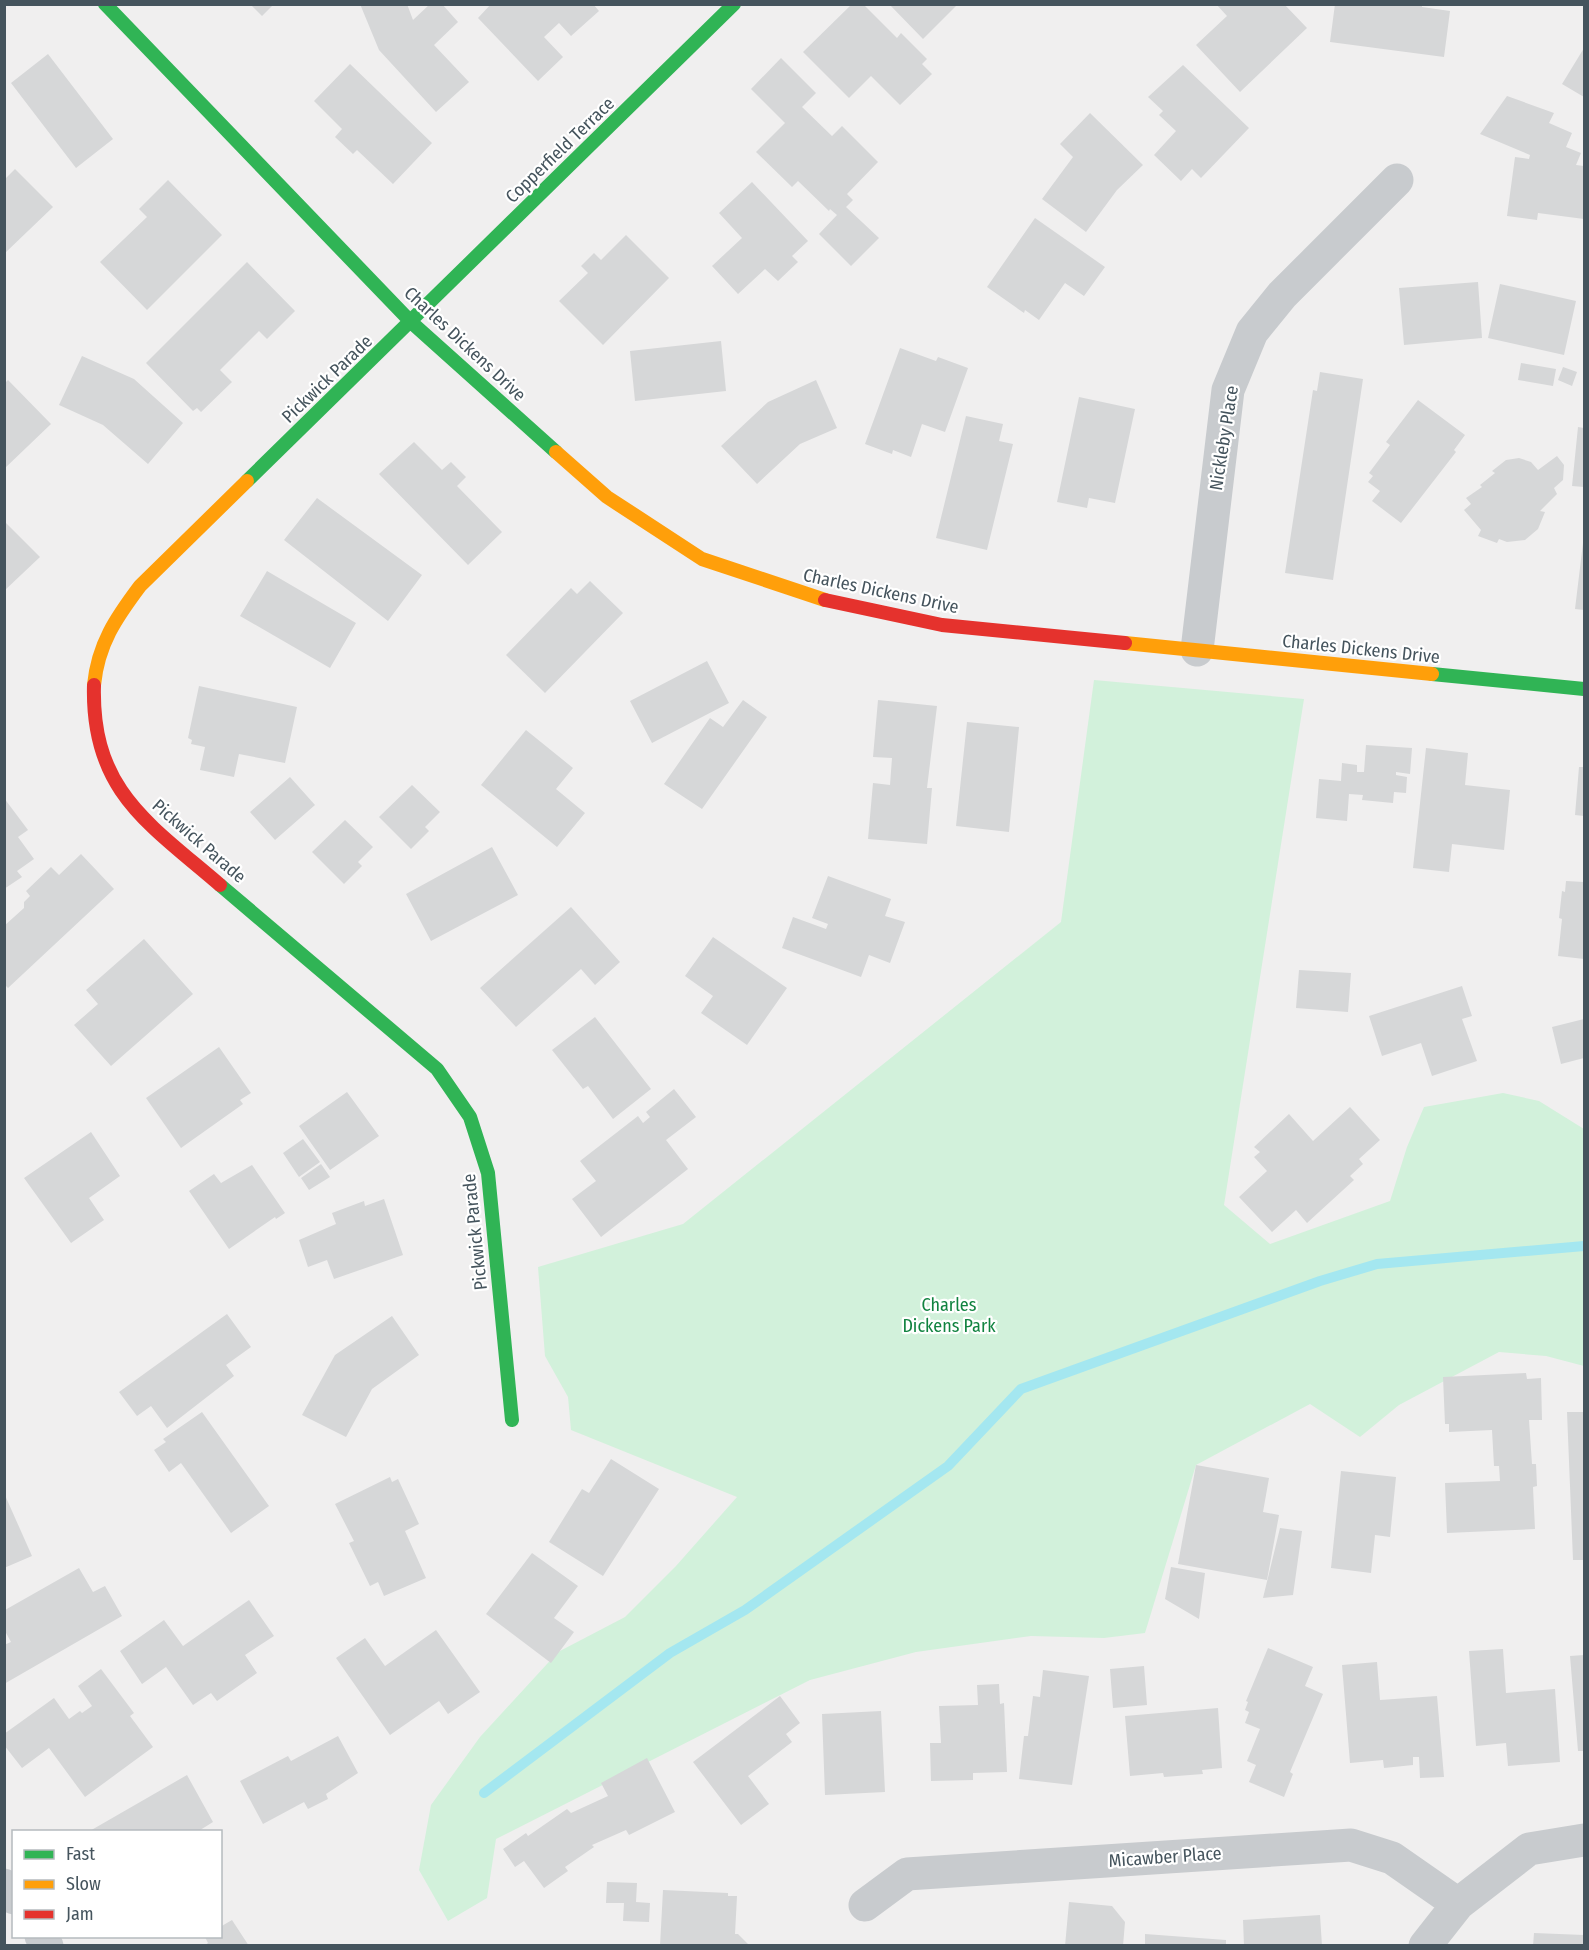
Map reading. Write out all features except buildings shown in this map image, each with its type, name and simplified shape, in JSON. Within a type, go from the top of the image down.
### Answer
[{"type":"street","name":"Charles Dickens Drive","points":[[105,4],[411,322],[607,496],[702,559],[815,598],[942,625],[1584,689]]},
{"type":"street","name":"Copperfield Terrace","points":[[411,322],[734,4]]},
{"type":"street","name":"Nickleby Place","points":[[1197,650],[1228,390],[1252,332],[1282,295],[1397,180]]},
{"type":"street","name":"Pickwick Parade","points":[[411,322],[140,586],[118,615],[99,651],[92,695],[98,742],[120,792],[148,823],[437,1069],[470,1117],[488,1173],[512,1420]]},
{"type":"street","points":[[1425,1946],[1458,1904],[1529,1849],[1584,1840]]},
{"type":"street","name":"Micawber Place","points":[[865,1905],[907,1874],[1351,1845],[1392,1858],[1458,1904]]},
{"type":"green space","name":"Charles Dickens Park","points":[[1094,680],[1304,699],[1224,1205],[1270,1244],[1390,1201],[1407,1147],[1424,1107],[1503,1093],[1539,1101],[1584,1129],[1584,1366],[1546,1356],[1499,1352],[1399,1405],[1360,1437],[1310,1404],[1196,1465],[1145,1633],[1104,1638],[1031,1636],[916,1652],[810,1680],[496,1839],[487,1898],[448,1921],[419,1870],[431,1805],[480,1737],[558,1652],[625,1617],[676,1566],[737,1497],[571,1430],[568,1397],[545,1356],[538,1267],[683,1224],[1061,922]]},
{"type":"waterway","points":[[484,1793],[670,1653],[745,1610],[948,1466],[1021,1389],[1320,1281],[1377,1264],[1584,1246]]},
{"type":"traffic: fast","points":[[105,4],[411,322],[556,452]]},
{"type":"traffic: fast","points":[[247,481],[734,4]]},
{"type":"traffic: fast","points":[[1432,674],[1584,689]]},
{"type":"traffic: fast","points":[[220,885],[437,1069],[470,1117],[488,1173],[512,1420]]},
{"type":"traffic: slow","points":[[556,452],[607,497],[702,559],[825,600]]},
{"type":"traffic: slow","points":[[94,685],[104,644],[123,609],[140,586],[247,481]]},
{"type":"traffic: slow","points":[[1125,643],[1432,674]]},
{"type":"traffic: jam","points":[[825,600],[942,625],[1125,643]]},
{"type":"traffic: jam","points":[[94,685],[96,721],[102,752],[114,778],[129,801],[148,822],[220,885]]}]
